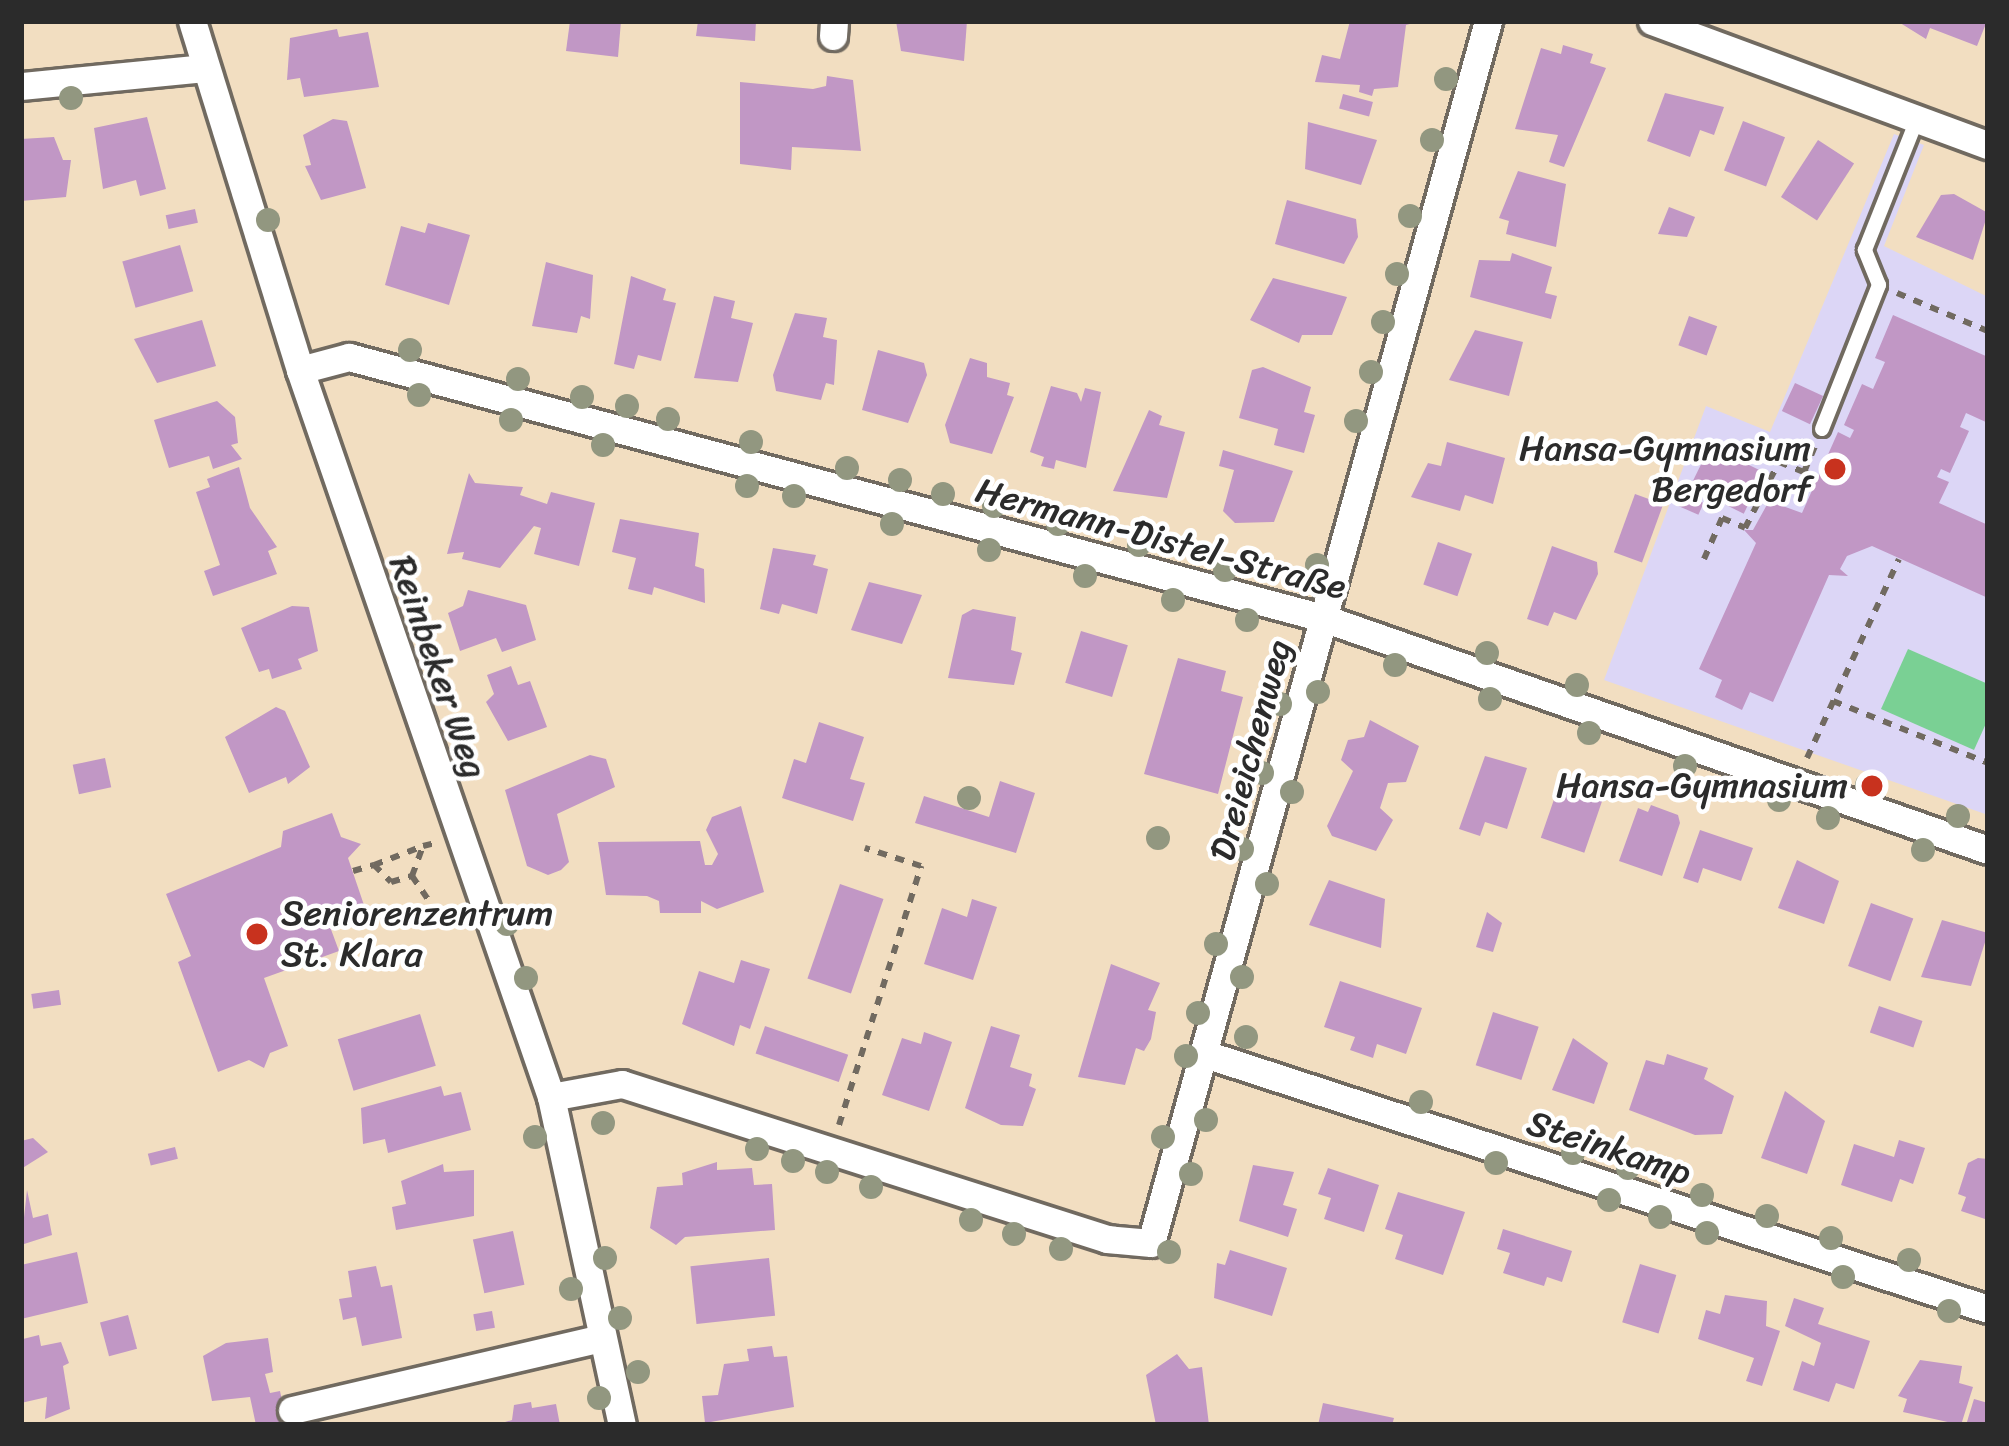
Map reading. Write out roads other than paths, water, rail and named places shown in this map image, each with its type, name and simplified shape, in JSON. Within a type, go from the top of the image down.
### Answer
[{"type":"street","name":"Reinbeker Weg","points":[[192,21],[300,370],[550,1097],[622,1425]]},
{"type":"street","name":"Dreieichenweg","points":[[550,1097],[622,1084],[1107,1239],[1141,1248],[1154,1237],[1208,1055],[1488,21]]},
{"type":"street","points":[[1652,21],[1988,145]]},
{"type":"street","points":[[21,86],[205,68]]},
{"type":"street","name":"Hermann-Distel-Straße","points":[[300,370],[349,358],[1323,618],[1988,850]]},
{"type":"street","name":"Steinkamp","points":[[1208,1055],[1988,1309]]},
{"type":"street","points":[[292,1410],[602,1338]]},
{"type":"lane","points":[[1822,429],[1880,285],[1864,250],[1917,118]]},
{"type":"place","name":"Hansa-Gymnasium Bergedorf","points":[[1835,469]]},
{"type":"place","name":"Hansa-Gymnasium","points":[[1872,786]]},
{"type":"place","name":"Seniorenzentrum St. Klara","points":[[257,934]]}]
